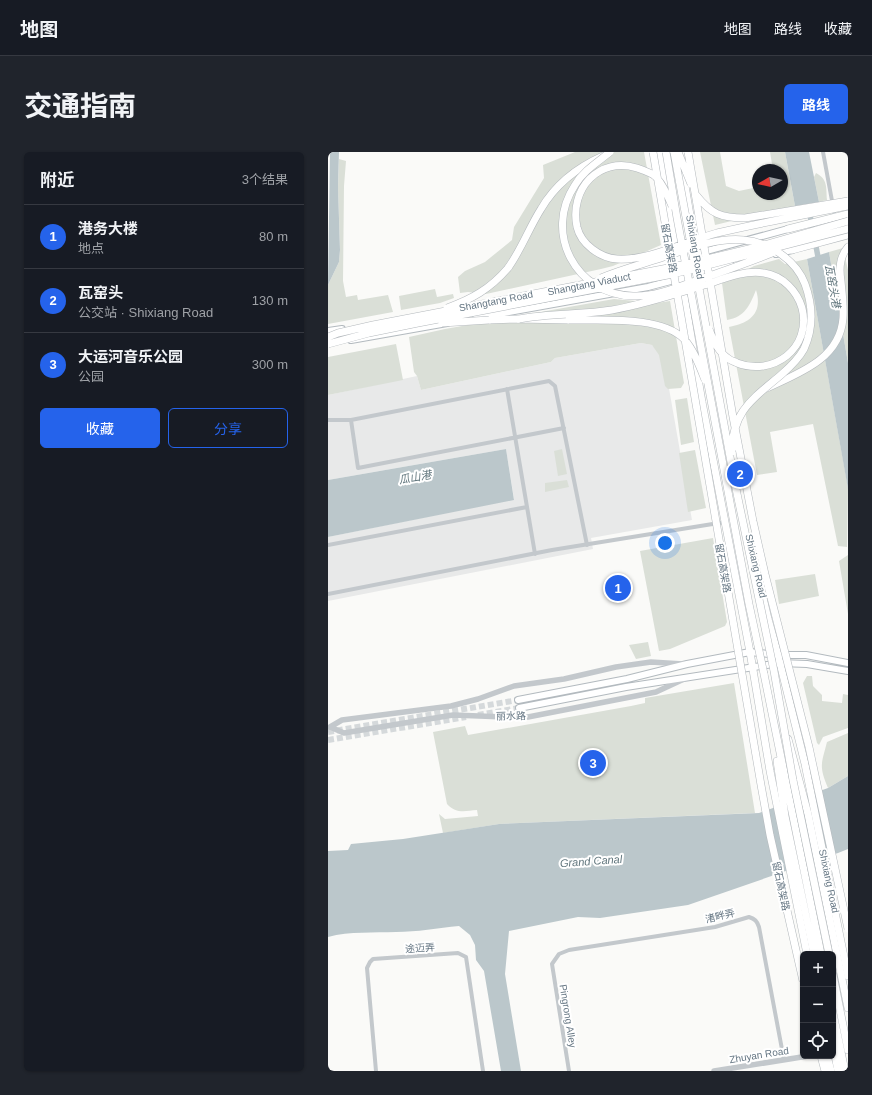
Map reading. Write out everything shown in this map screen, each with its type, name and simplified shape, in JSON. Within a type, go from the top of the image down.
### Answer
[{"type":"main road","points":[[610,152],[582,175],[574,185],[566,202],[562,221],[562,236],[568,254],[577,270],[587,280],[600,287],[615,294],[634,296],[652,294],[669,290],[793,247]]},
{"type":"main road","points":[[426,316],[465,301],[493,284],[514,260],[540,209],[553,191],[585,166],[610,152]]},
{"type":"main road","name":"留石高架路","points":[[653,152],[761,785],[773,849],[800,968]]},
{"type":"main road","name":"Shixiang Road","points":[[660,152],[702,402],[750,652],[770,771],[806,951]]},
{"type":"main road","name":"留石高架路","points":[[666,152],[749,604],[820,951]]},
{"type":"main road","points":[[674,152],[735,484],[828,951]]},
{"type":"main road","points":[[678,152],[695,195],[705,207],[719,215],[730,218],[745,218],[848,201]]},
{"type":"main road","name":"Shixiang Road","points":[[678,152],[721,402],[745,520],[768,619],[796,725],[848,976]]},
{"type":"main road","points":[[688,152],[732,417],[753,521],[765,574],[808,740],[848,930]]},
{"type":"main road","points":[[677,218],[666,190],[656,176],[630,166],[606,168],[588,180],[579,195],[575,215],[578,229],[584,241],[596,251],[616,259],[640,256],[716,234],[848,206]]},
{"type":"main road","name":"Shangtang Road","points":[[328,331],[472,306],[564,288],[617,276],[848,214]]},
{"type":"main road","name":"Shangtang Viaduct","points":[[328,337],[366,327],[696,262],[848,222]]},
{"type":"main road","name":"Shangtang Viaduct","points":[[328,343],[418,323],[673,274],[793,247],[848,229]]},
{"type":"main road","name":"Shangtang Road","points":[[328,343],[371,338],[648,287],[700,274],[793,247],[848,235]]},
{"type":"main road","points":[[584,284],[612,273],[714,242],[745,240],[762,244],[776,250],[791,262],[803,278],[809,294],[812,312],[810,332],[803,350],[790,368],[746,405],[736,423],[732,443],[732,460],[735,484]]},
{"type":"main road","points":[[765,389],[802,372],[821,361],[832,348],[839,334],[843,319],[843,303],[839,270],[841,260],[848,247]]},
{"type":"main road","points":[[519,318],[539,315],[592,312],[635,306],[731,277],[754,272],[763,272],[777,277],[793,290],[802,308],[804,324],[803,331],[797,345],[786,357],[773,365],[760,367],[745,366],[728,359],[716,346],[704,319]]},
{"type":"main road","points":[[418,323],[519,318],[643,322],[664,326],[684,340],[696,358],[712,400]]},
{"type":"main road","name":"丽水路","points":[[518,700],[627,679],[687,664],[750,652],[778,655],[806,655],[848,662]]},
{"type":"main road","name":"丽水路","points":[[519,708],[626,687],[780,663],[807,664],[848,671]]},
{"type":"main road","points":[[772,715],[785,816],[813,951]]},
{"type":"main road","points":[[784,724],[796,763],[808,814],[848,1008]]},
{"type":"main road","points":[[835,987],[848,1050]]},
{"type":"main road","points":[[835,1023],[845,1071]]},
{"type":"main road","points":[[822,1059],[825,1071]]},
{"type":"main road","points":[[828,1059],[831,1071]]},
{"type":"main road","points":[[836,1059],[838,1071]]},
{"type":"street","points":[[823,152],[835,217]]},
{"type":"street","points":[[328,420],[351,420],[549,381],[556,386],[587,545]]},
{"type":"street","points":[[507,389],[535,554]]},
{"type":"street","points":[[351,420],[358,468],[564,428]]},
{"type":"street","points":[[328,545],[527,507]]},
{"type":"street","points":[[328,594],[535,554],[725,522]]},
{"type":"street","name":"丽水路","points":[[329,727],[342,720],[451,706],[478,699],[514,686],[564,679],[616,667],[651,662],[687,664]]},
{"type":"street","name":"丽水路","points":[[329,727],[344,732],[453,715],[505,717],[528,716],[656,692],[689,677]]},
{"type":"street","name":"渚畔弄","points":[[552,964],[559,954],[569,950],[715,927],[749,917],[754,918],[759,927],[784,1060]]},
{"type":"street","name":"途迈弄","points":[[376,1071],[367,968],[370,962],[373,960],[458,954],[466,957],[483,1071]]},
{"type":"street","name":"Pingrong Alley","points":[[552,964],[568,1071]]},
{"type":"street","name":"Zhuyan Road","points":[[714,1071],[800,1057]]},
{"type":"shaded area","points":[[575,152],[644,152],[661,245],[613,266],[601,269],[486,294],[468,292],[460,293],[458,277],[465,271],[485,262],[512,240],[514,227],[544,178],[543,165]]},
{"type":"shaded area","points":[[700,152],[720,152],[726,186],[739,191],[752,188],[752,200],[788,200],[788,168],[795,206],[715,225]]},
{"type":"shaded area","points":[[770,152],[785,152],[787,164],[772,164]]},
{"type":"shaded area","points":[[339,159],[346,161],[344,186],[343,281],[346,297],[357,295],[358,300],[388,295],[393,312],[328,324],[328,285],[339,262],[340,250],[338,187]]},
{"type":"shaded area","points":[[816,173],[823,178],[826,188],[827,200],[819,202],[814,177]]},
{"type":"shaded area","points":[[843,248],[848,270],[848,363],[829,252]]},
{"type":"shaded area","points":[[779,259],[785,264],[807,259],[848,488],[847,547],[838,546],[813,424],[770,432],[777,472],[757,475],[729,327],[743,323],[753,316],[758,305],[758,298],[756,290],[746,310],[738,316],[727,320],[722,283],[754,266]]},
{"type":"shaded area","points":[[435,289],[437,297],[453,294],[454,298],[440,303],[401,310],[399,296]]},
{"type":"shaded area","points":[[614,299],[657,303],[670,301],[684,383],[681,388],[668,389],[665,386],[659,355],[652,345],[641,343],[555,358],[551,362],[421,390],[417,376],[414,372],[409,337],[445,329]]},
{"type":"shaded area","name":"瓜山港","points":[[641,343],[652,345],[663,354],[692,520],[591,538],[593,549],[328,601],[328,537],[514,499],[506,449],[328,480],[328,395],[417,376],[421,390],[551,362],[555,358]]},
{"type":"shaded area","points":[[396,344],[403,380],[328,395],[328,357]]},
{"type":"shaded area","points":[[687,398],[694,442],[681,445],[675,400]]},
{"type":"shaded area","points":[[562,449],[567,474],[558,476],[554,451]]},
{"type":"shaded area","points":[[695,450],[706,508],[688,512],[679,453]]},
{"type":"shaded area","points":[[567,480],[569,487],[545,492],[545,483]]},
{"type":"shaded area","points":[[713,538],[727,622],[725,626],[670,649],[659,651],[640,551]]},
{"type":"shaded area","points":[[848,555],[848,614],[839,561]]},
{"type":"shaded area","points":[[815,574],[819,596],[779,604],[775,580]]},
{"type":"shaded area","points":[[648,642],[651,656],[636,659],[629,645]]},
{"type":"shaded area","points":[[807,676],[812,676],[813,686],[822,695],[822,701],[842,703],[843,694],[848,695],[848,728],[823,737],[819,745],[817,743],[803,683]]},
{"type":"shaded area","points":[[734,683],[755,813],[499,824],[443,833],[439,814],[445,819],[478,816],[477,810],[457,811],[447,804],[433,732],[465,726],[468,735],[631,706],[645,703],[645,698]]},
{"type":"shaded area","points":[[848,733],[848,776],[828,788],[822,770],[823,756],[827,742]]},
{"type":"water","points":[[330,152],[339,152],[338,187],[340,250],[339,262],[328,285]]},
{"type":"water","points":[[785,152],[809,152],[819,202],[795,206]]},
{"type":"water","points":[[829,252],[848,363],[848,489],[807,259]]},
{"type":"water","points":[[506,449],[514,500],[328,537],[328,480]]},
{"type":"water","name":"Grand Canal","points":[[848,776],[848,849],[688,905],[600,918],[578,917],[509,931],[505,974],[521,1071],[501,1071],[484,971],[476,960],[475,945],[470,935],[459,926],[412,931],[353,933],[328,937],[328,851],[348,850],[351,844],[403,839],[499,824],[759,813],[828,788]]},
{"type":"waterway","name":"瓦窑头港","points":[[809,210],[819,262]]},
{"type":"tunnel","points":[[328,732],[518,700]]},
{"type":"tunnel","points":[[478,715],[519,708]]},
{"type":"tunnel","points":[[328,740],[466,717]]},
{"type":"place","name":"瓦窑头","points":[[740,474]]},
{"type":"place","name":"港务大楼","points":[[618,588]]},
{"type":"place","name":"大运河音乐公园","points":[[593,763]]}]
